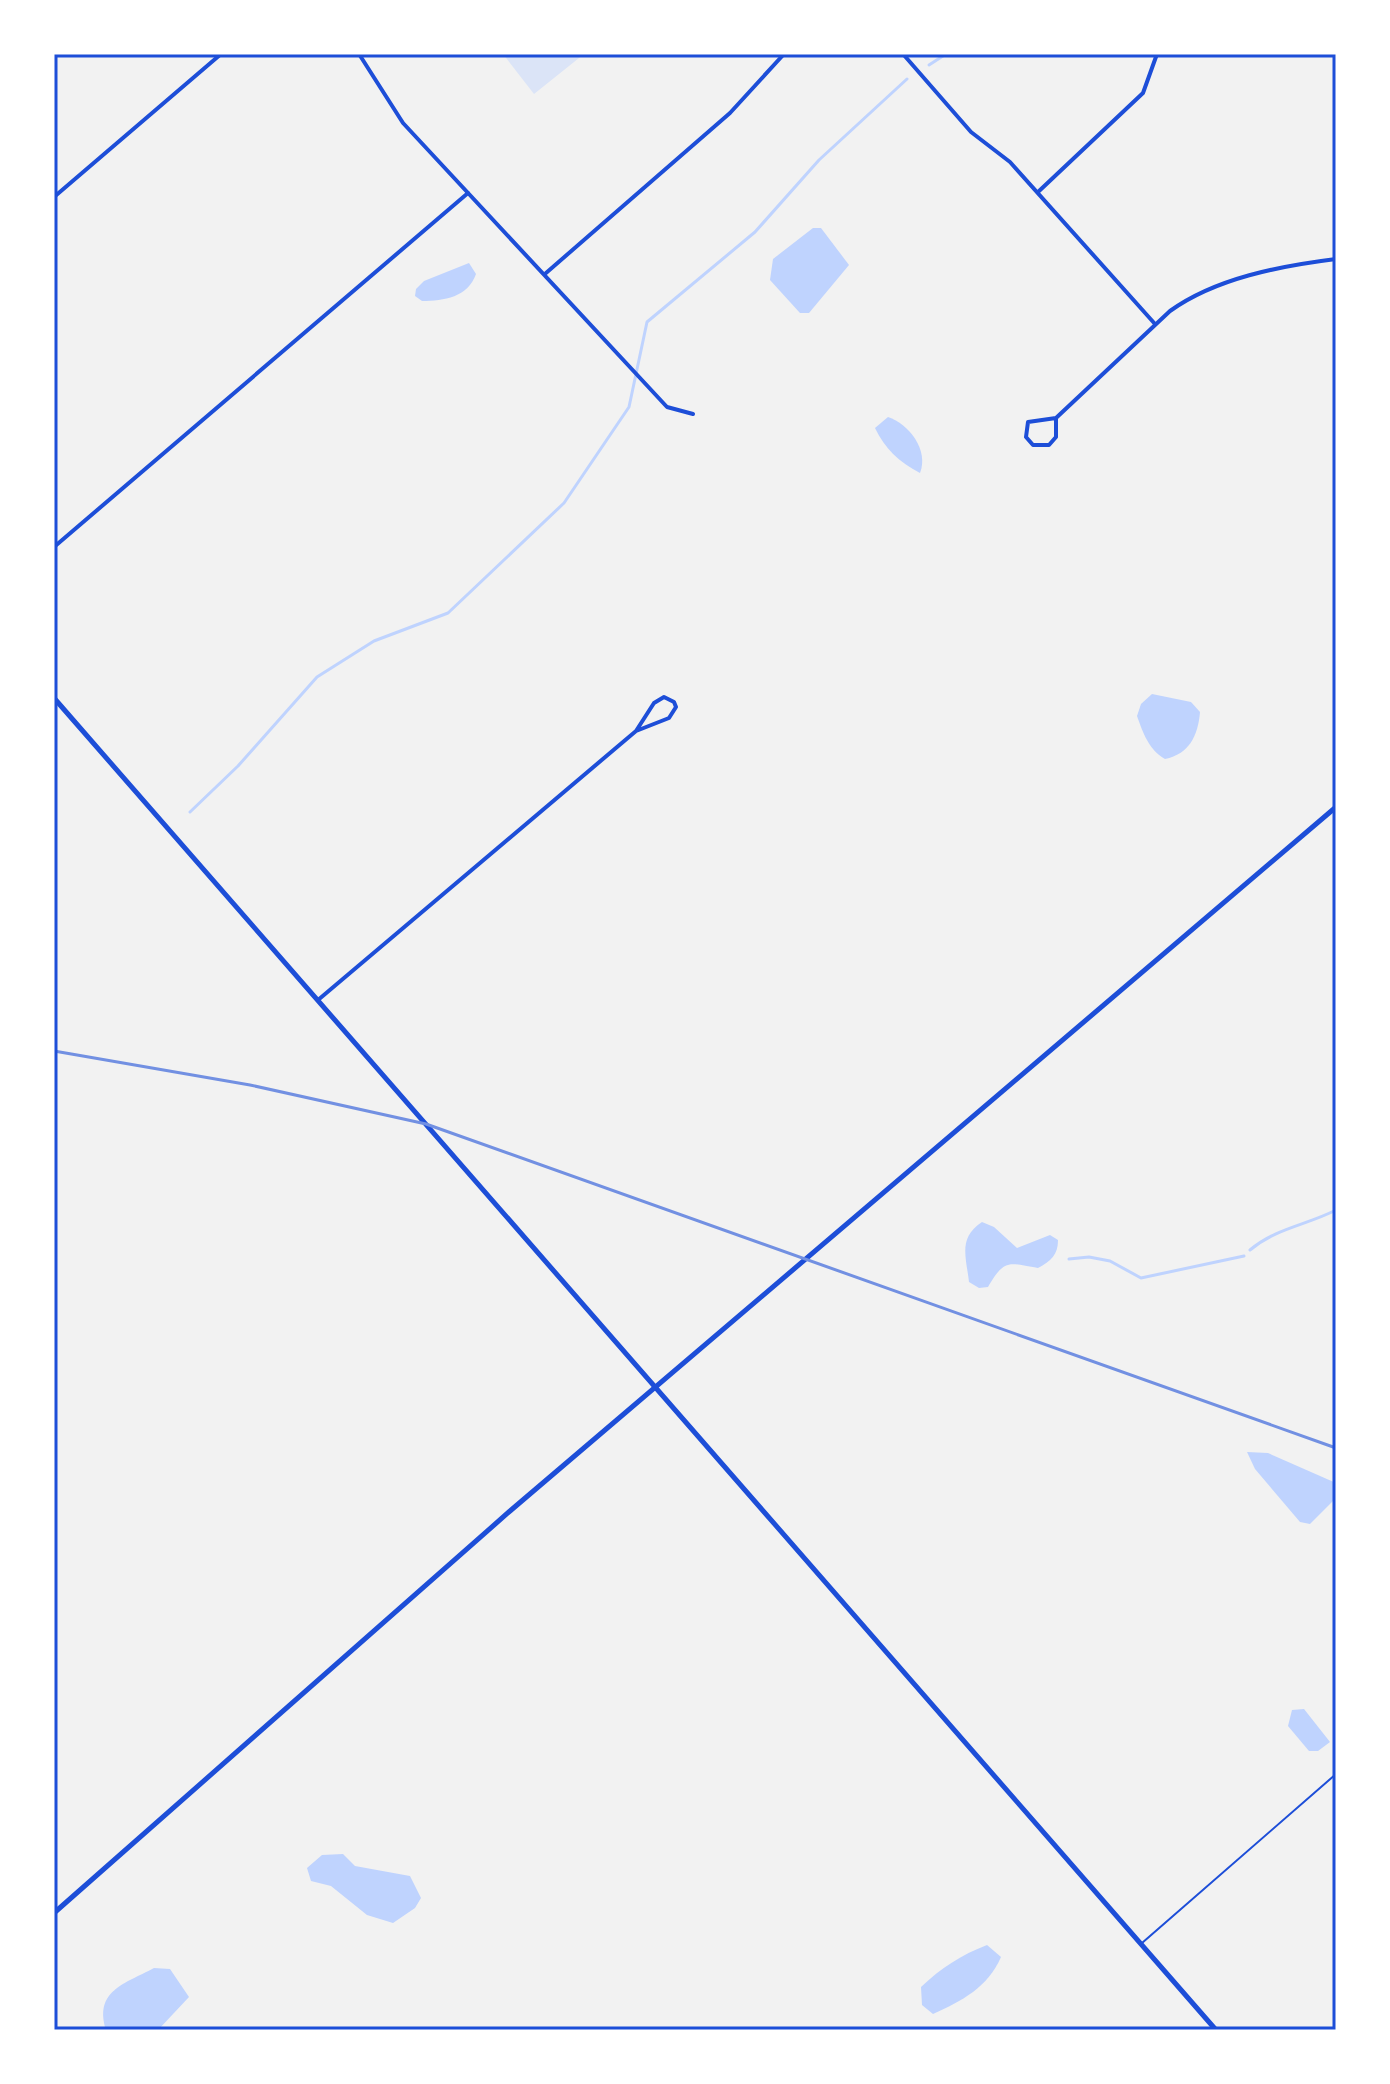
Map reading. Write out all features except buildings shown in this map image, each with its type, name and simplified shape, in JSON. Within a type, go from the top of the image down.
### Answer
[{"type":"street","points":[[54,197],[221,54]]},
{"type":"street","points":[[359,54],[403,123],[546,273],[667,407],[693,414]]},
{"type":"street","points":[[546,273],[730,113],[784,54]]},
{"type":"street","points":[[903,54],[971,132],[1010,162],[1155,324]]},
{"type":"street","points":[[1037,192],[1143,93],[1157,54]]},
{"type":"street","points":[[54,547],[468,193]]},
{"type":"street","points":[[1056,418],[1056,437],[1049,445],[1033,445],[1026,437],[1028,422],[1056,418],[1155,324],[1189,298],[1217,285],[1336,259]]},
{"type":"street","points":[[318,1000],[636,731],[654,703],[664,697],[674,702],[676,707],[669,718],[636,731]]},
{"type":"street","points":[[54,698],[1216,2030]]},
{"type":"street","points":[[54,1913],[656,1387],[1336,807]]},
{"type":"lane","points":[[1141,1944],[1336,1774]]},
{"type":"shaded area","points":[[503,54],[584,54],[534,94]]},
{"type":"water","points":[[813,228],[821,228],[849,265],[809,313],[800,313],[770,280],[773,259]]},
{"type":"water","points":[[469,263],[476,274],[461,293],[430,301],[422,301],[415,296],[416,289],[424,281]]},
{"type":"water","points":[[888,417],[903,425],[915,439],[922,456],[920,473],[893,454],[879,436],[875,428]]},
{"type":"water","points":[[1152,694],[1191,702],[1200,712],[1191,743],[1173,757],[1165,759],[1151,746],[1137,716],[1141,704]]},
{"type":"water","points":[[982,1222],[994,1227],[1017,1248],[1050,1235],[1058,1240],[1057,1250],[1050,1260],[1038,1268],[1020,1265],[1003,1267],[988,1287],[979,1288],[969,1282],[965,1248],[969,1234]]},
{"type":"water","points":[[1247,1452],[1268,1453],[1336,1483],[1336,1498],[1310,1524],[1300,1522],[1255,1469]]},
{"type":"water","points":[[1304,1709],[1330,1742],[1318,1751],[1309,1751],[1288,1726],[1292,1710]]},
{"type":"water","points":[[343,1854],[355,1866],[410,1876],[421,1898],[415,1908],[393,1923],[367,1915],[331,1886],[311,1881],[307,1868],[322,1855]]},
{"type":"water","points":[[987,1945],[1001,1957],[981,1985],[933,2014],[922,2005],[921,1987],[952,1963]]},
{"type":"water","points":[[154,1968],[170,1969],[189,1997],[158,2030],[106,2030],[103,2017],[108,1997],[122,1984]]},
{"type":"waterway","points":[[929,65],[946,54]]},
{"type":"waterway","points":[[190,812],[238,766],[317,677],[374,641],[448,613],[564,503],[629,407],[647,322],[755,232],[819,160],[907,79]]},
{"type":"waterway","points":[[1250,1250],[1270,1237],[1336,1210]]},
{"type":"waterway","points":[[1069,1259],[1089,1257],[1110,1261],[1141,1278],[1244,1256]]},
{"type":"railway","points":[[54,1051],[250,1085],[426,1124],[1336,1448]]}]
